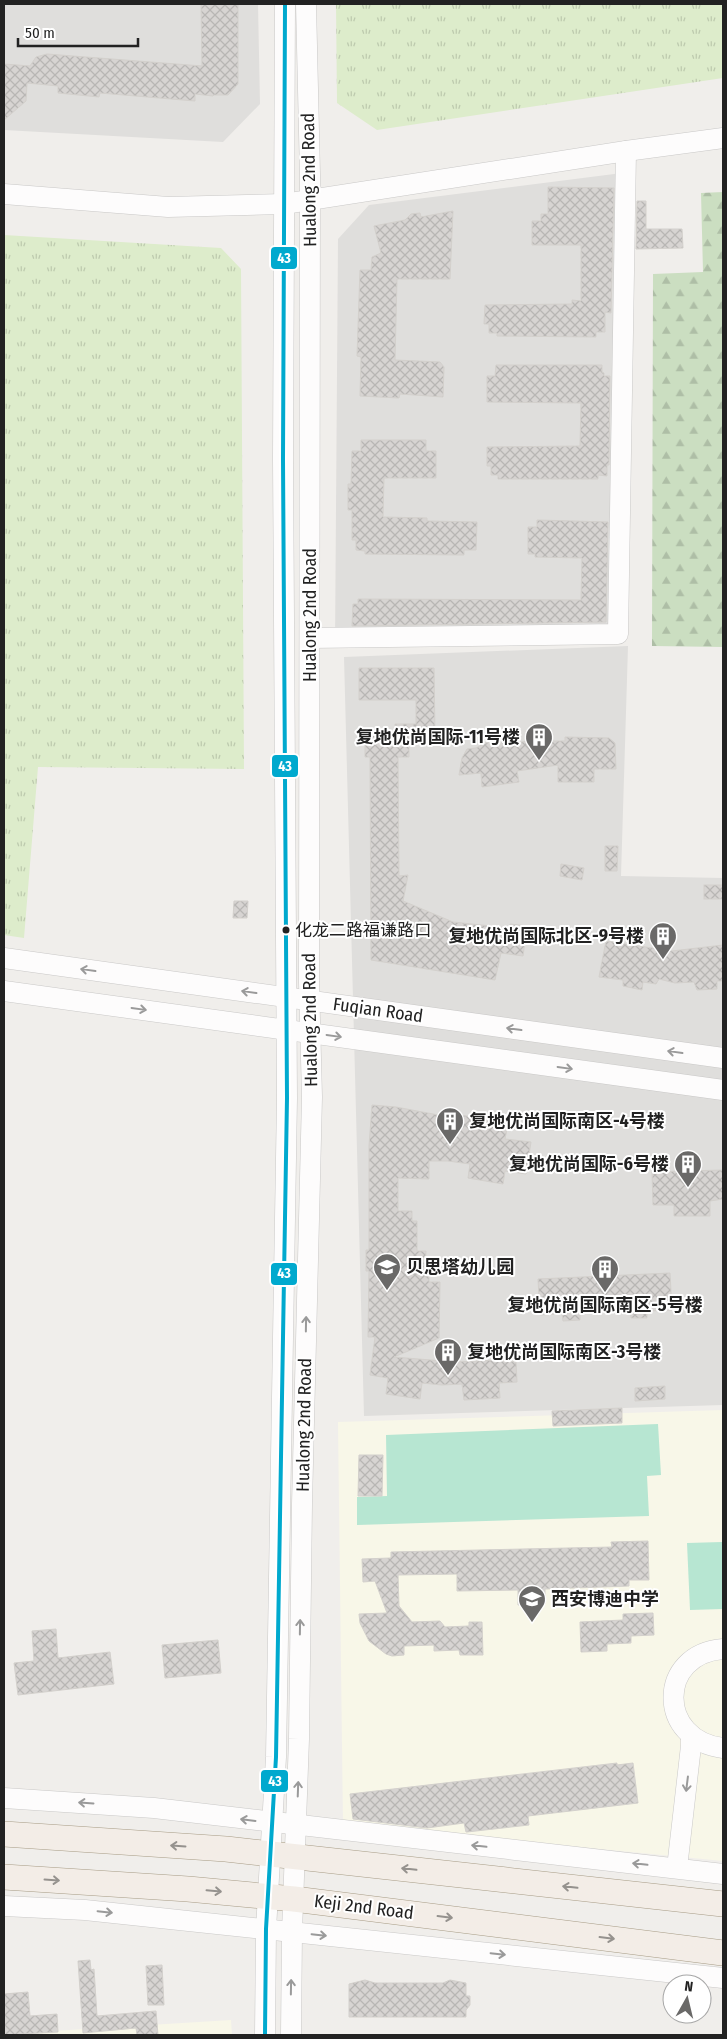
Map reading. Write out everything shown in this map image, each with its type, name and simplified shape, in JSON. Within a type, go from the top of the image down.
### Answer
[{"type":"main road","points":[[4,1834],[296,1856],[723,1904]]},
{"type":"main road","name":"Keji 2nd Road","points":[[4,1877],[268,1896],[723,1953]]},
{"type":"street","name":"Hualong 2nd Road","points":[[265,2035],[266,1929],[276,1747],[286,1118],[283,459],[285,4]]},
{"type":"street","name":"Hualong 2nd Road","points":[[290,2035],[297,1826],[302,1494],[312,1097],[310,1033],[309,200],[306,4]]},
{"type":"street","points":[[4,194],[168,207],[284,204],[626,151],[723,138]]},
{"type":"street","points":[[310,638],[618,634],[626,151]]},
{"type":"street","name":"Fuqian Road","points":[[4,958],[723,1058]]},
{"type":"street","name":"Fuqian Road","points":[[4,990],[723,1090]]},
{"type":"street","points":[[723,1649],[711,1650],[696,1656],[685,1666],[677,1679],[673,1695],[674,1710],[681,1724],[691,1736],[706,1745],[723,1748]]},
{"type":"street","points":[[677,1868],[691,1736]]},
{"type":"street","points":[[4,1798],[154,1808],[723,1874]]},
{"type":"street","name":"Keji 2nd Road","points":[[4,1906],[84,1910],[723,1978]]},
{"type":"shaded area","points":[[4,4],[258,4],[260,104],[223,142],[4,130]]},
{"type":"shaded area","points":[[630,172],[625,637],[335,643],[338,239],[369,205]]},
{"type":"shaded area","points":[[628,646],[621,876],[723,878],[723,1405],[364,1416],[344,657]]},
{"type":"shaded area","name":"西安博迪中学","points":[[723,1410],[723,1861],[343,1824],[338,1422]]},
{"type":"shaded area","points":[[231,2020],[232,2035],[4,2035],[4,2034]]},
{"type":"green space","points":[[336,4],[723,4],[723,78],[377,130],[337,103]]},
{"type":"green space","points":[[723,192],[723,647],[652,646],[653,274],[703,272],[701,193]]},
{"type":"green space","points":[[4,235],[221,248],[241,269],[244,769],[38,767],[24,938],[4,935]]},
{"type":"green space","points":[[658,1424],[661,1475],[647,1476],[649,1516],[357,1525],[357,1497],[387,1496],[386,1435]]},
{"type":"green space","points":[[722,1542],[723,1609],[690,1610],[687,1543]]},
{"type":"building","points":[[201,4],[238,4],[238,84],[228,95],[195,94],[195,101],[100,93],[99,97],[58,93],[58,86],[27,83],[26,101],[4,120],[4,64],[30,66],[36,57],[47,54],[202,66]]},
{"type":"building","points":[[548,187],[614,188],[611,313],[605,312],[605,332],[596,332],[596,337],[497,336],[497,333],[489,333],[489,324],[484,324],[485,305],[572,304],[572,300],[581,301],[581,245],[532,245],[532,221],[541,221],[541,214],[548,214]]},
{"type":"building","points":[[637,201],[646,201],[646,229],[682,229],[683,248],[636,249]]},
{"type":"building","points":[[453,211],[450,279],[397,279],[395,360],[440,362],[444,367],[443,397],[400,394],[399,398],[360,396],[361,357],[357,356],[360,270],[371,270],[372,257],[381,253],[374,226],[405,220],[411,214],[420,213],[421,217]]},
{"type":"building","points":[[496,365],[602,365],[604,376],[610,376],[609,465],[607,465],[607,476],[598,475],[598,479],[498,479],[498,475],[491,475],[491,466],[487,466],[487,447],[580,446],[581,403],[487,402],[487,376],[495,376]]},
{"type":"building","points":[[361,440],[426,440],[426,451],[436,451],[436,478],[384,478],[383,517],[427,518],[427,521],[477,522],[476,550],[464,550],[464,555],[365,554],[365,551],[356,550],[356,540],[352,540],[352,510],[348,510],[348,484],[351,484],[352,451],[361,451]]},
{"type":"building","points":[[537,520],[608,522],[606,622],[352,626],[353,604],[358,604],[358,599],[581,600],[582,558],[535,557],[535,554],[528,554],[528,527],[537,527]]},
{"type":"building","points":[[359,668],[434,668],[435,736],[409,737],[409,757],[398,757],[399,876],[408,875],[403,901],[453,922],[510,928],[510,924],[527,926],[523,956],[501,953],[495,980],[371,960],[370,757],[365,757],[365,732],[395,732],[395,724],[416,724],[416,700],[359,700]]},
{"type":"building","name":"复地优尚国际-11号楼","points":[[565,737],[609,738],[615,743],[616,769],[594,769],[594,782],[558,782],[558,765],[517,771],[519,782],[482,787],[481,773],[459,775],[462,758],[467,749],[476,748],[485,743],[506,740],[506,744],[529,741],[534,744],[542,741],[565,741]]},
{"type":"building","points":[[605,846],[618,846],[617,871],[605,871]]},
{"type":"building","points":[[561,864],[584,868],[582,880],[560,876]]},
{"type":"building","points":[[704,885],[723,885],[723,899],[704,899]]},
{"type":"building","points":[[234,901],[248,901],[247,918],[233,918]]},
{"type":"building","name":"复地优尚国际北区-9号楼","points":[[606,941],[672,951],[723,945],[723,981],[717,981],[717,989],[697,990],[694,982],[675,983],[659,979],[656,984],[643,982],[642,990],[623,986],[623,980],[599,977]]},
{"type":"building","points":[[372,1105],[396,1107],[454,1118],[455,1114],[489,1120],[489,1116],[509,1119],[505,1139],[531,1142],[526,1174],[505,1171],[503,1184],[468,1178],[470,1164],[448,1161],[429,1161],[429,1179],[398,1178],[398,1211],[412,1211],[412,1221],[417,1221],[417,1251],[426,1251],[425,1274],[429,1274],[429,1282],[440,1282],[439,1338],[394,1357],[455,1362],[498,1360],[516,1362],[517,1382],[499,1383],[500,1398],[464,1400],[462,1384],[422,1383],[420,1399],[386,1394],[388,1378],[370,1375],[375,1337],[368,1337],[369,1271],[366,1271],[366,1250],[369,1250],[369,1146]]},
{"type":"building","name":"复地优尚国际-6号楼","points":[[723,1170],[723,1199],[710,1201],[710,1216],[674,1216],[674,1205],[653,1205],[652,1172]]},
{"type":"building","name":"复地优尚国际南区-5号楼","points":[[670,1273],[672,1310],[647,1311],[647,1318],[631,1318],[630,1307],[580,1309],[580,1320],[563,1321],[562,1314],[540,1315],[538,1279]]},
{"type":"building","points":[[665,1386],[665,1399],[635,1401],[635,1388]]},
{"type":"building","points":[[622,1408],[622,1423],[553,1426],[552,1411]]},
{"type":"building","points":[[359,1455],[383,1455],[382,1496],[358,1496]]},
{"type":"building","points":[[648,1541],[649,1580],[629,1580],[629,1586],[545,1589],[545,1604],[518,1605],[518,1590],[457,1591],[457,1574],[398,1575],[399,1606],[412,1622],[440,1621],[445,1627],[469,1626],[469,1622],[482,1622],[483,1655],[460,1655],[459,1650],[434,1651],[434,1645],[404,1646],[404,1655],[392,1656],[386,1654],[369,1641],[360,1623],[359,1614],[387,1613],[375,1581],[363,1582],[362,1559],[391,1558],[391,1552],[612,1547],[611,1542]]},
{"type":"building","points":[[653,1613],[654,1635],[631,1636],[631,1643],[607,1644],[607,1651],[581,1652],[580,1622],[623,1620],[623,1614]]},
{"type":"building","points":[[56,1629],[58,1658],[110,1652],[114,1684],[18,1695],[14,1663],[34,1661],[32,1631]]},
{"type":"building","points":[[218,1640],[221,1673],[165,1678],[162,1645]]},
{"type":"building","points":[[617,1763],[617,1765],[633,1763],[638,1803],[528,1816],[529,1825],[467,1832],[464,1823],[427,1828],[353,1819],[350,1794]]},
{"type":"building","points":[[90,1960],[91,1970],[94,1969],[97,2016],[156,2011],[158,2035],[137,2035],[136,2028],[83,2033],[78,1961]]},
{"type":"building","points":[[162,1965],[164,2005],[148,2005],[146,1966]]},
{"type":"building","points":[[365,1980],[375,1983],[443,1983],[450,1980],[466,1983],[466,1996],[470,1996],[470,2005],[466,2010],[466,2017],[349,2017],[349,1984]]},
{"type":"building","points":[[28,1992],[30,2016],[57,2014],[58,2032],[4,2035],[4,1994]]},
{"type":"transit line","name":"43","points":[[265,2035],[266,1929],[276,1757],[287,1098],[283,459],[285,4]]},
{"type":"place","name":"复地优尚国际-11号楼","points":[[539,761]]},
{"type":"place","name":"化龙二路福谦路口","points":[[286,930]]},
{"type":"place","name":"复地优尚国际北区-9号楼","points":[[663,960]]},
{"type":"place","name":"复地优尚国际南区-4号楼","points":[[450,1145]]},
{"type":"place","name":"复地优尚国际-6号楼","points":[[688,1188]]},
{"type":"place","name":"贝思塔幼儿园","points":[[387,1291]]},
{"type":"place","name":"复地优尚国际南区-5号楼","points":[[605,1293]]},
{"type":"place","name":"复地优尚国际南区-3号楼","points":[[448,1376]]},
{"type":"place","name":"西安博迪中学","points":[[532,1623]]}]
